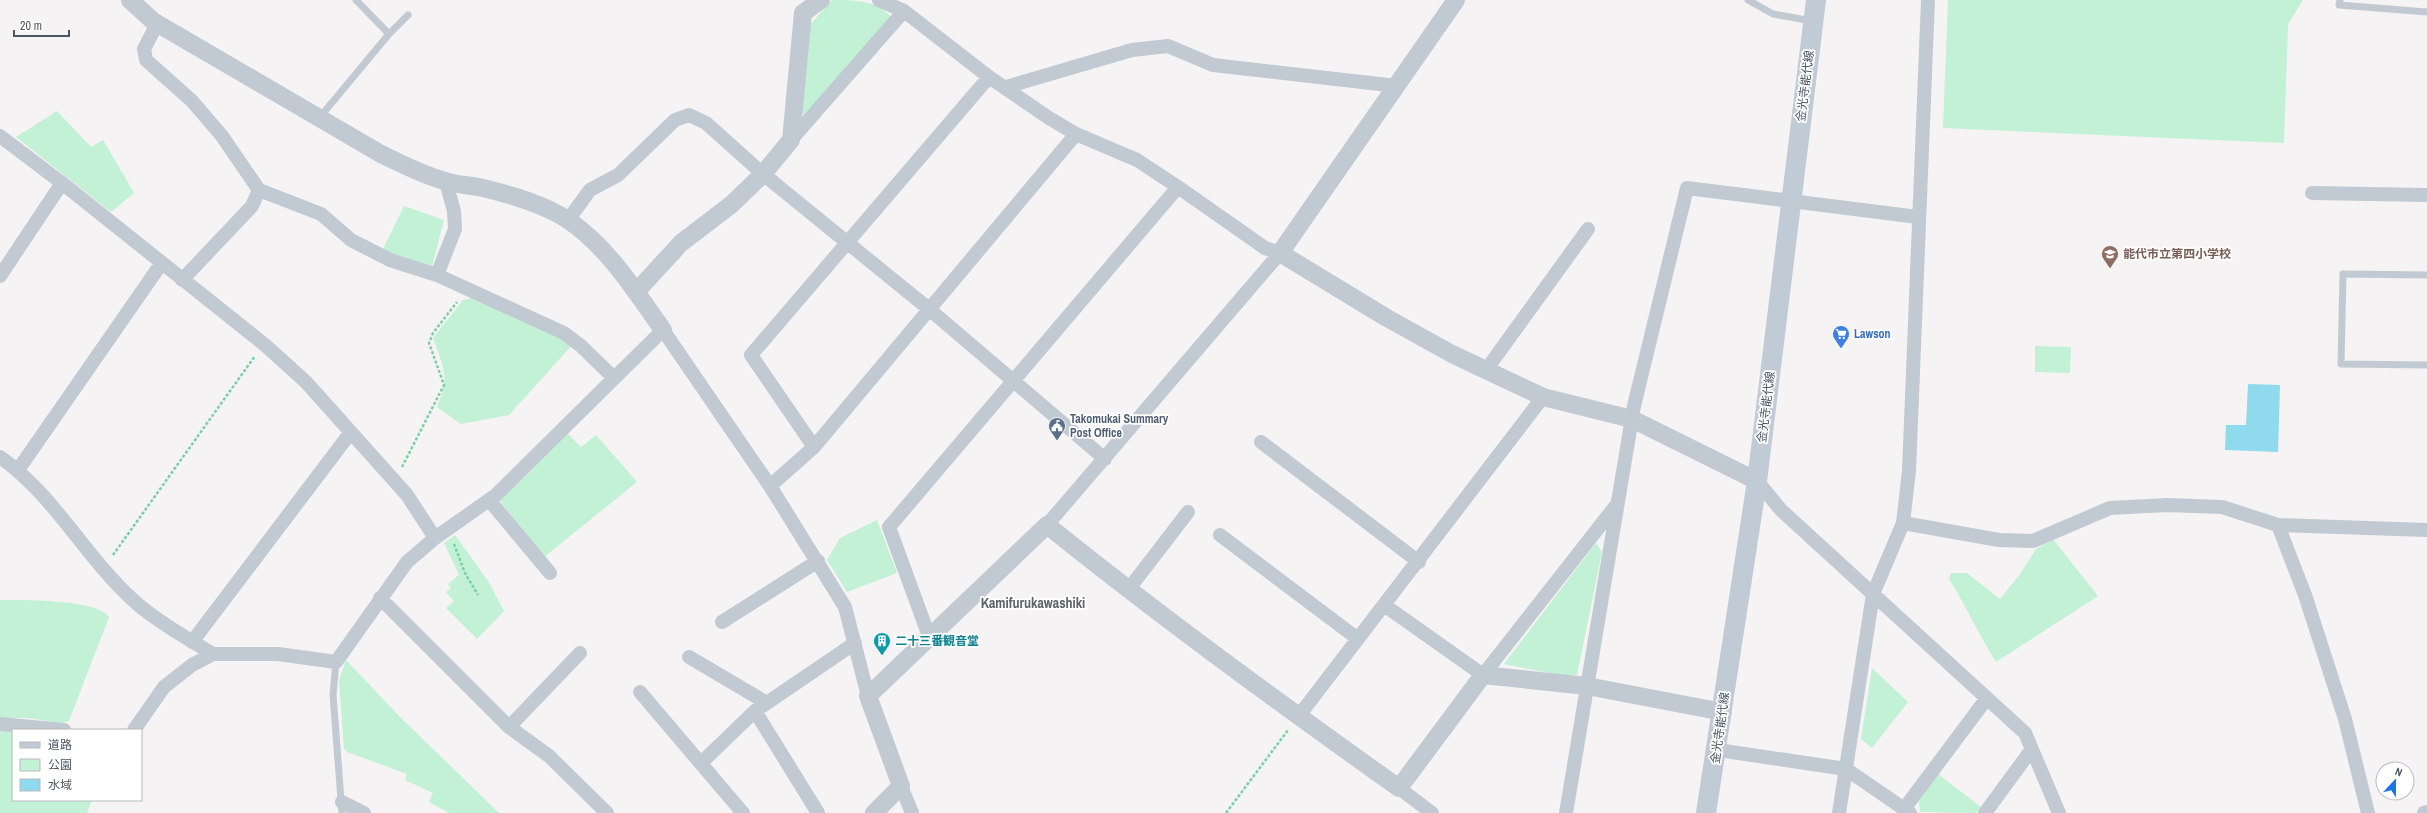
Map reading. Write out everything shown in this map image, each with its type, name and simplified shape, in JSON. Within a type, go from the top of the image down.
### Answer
[{"type":"main road","name":"金光寺能代線","points":[[1706,813],[1718,750],[1757,481],[1816,0]]},
{"type":"street","points":[[130,0],[157,24],[320,117],[381,154],[420,173],[446,182],[483,188],[539,205],[568,220],[591,237],[610,257],[663,330],[770,486],[818,561],[845,607],[868,696],[912,813]]},
{"type":"street","points":[[791,140],[803,6],[821,0]]},
{"type":"street","points":[[879,0],[904,10],[989,77],[1006,87],[1049,118],[1076,134],[1137,160],[1265,248],[1280,253],[1387,318],[1486,370],[1543,397],[1632,419],[1757,481],[1781,510],[2025,733],[2059,813]]},
{"type":"street","points":[[868,696],[930,639],[1047,525],[1280,253],[1398,86],[1456,0]]},
{"type":"street","points":[[1839,813],[1873,594],[1904,523],[1909,471],[1918,217],[1928,0]]},
{"type":"street","points":[[636,292],[681,243],[732,204],[763,174],[904,10]]},
{"type":"street","points":[[157,24],[144,49],[146,60],[192,101],[222,136],[259,190],[321,214],[351,240],[390,260],[437,275],[564,333],[581,346],[614,378]]},
{"type":"street","points":[[1006,87],[1132,50],[1168,46],[1213,65],[1398,86]]},
{"type":"street","points":[[814,447],[751,355],[846,242],[989,77]]},
{"type":"street","points":[[568,220],[590,190],[618,175],[675,120],[689,115],[706,123],[763,174],[929,309],[1011,381],[1105,459]]},
{"type":"street","points":[[770,486],[814,447],[1076,134]]},
{"type":"street","points":[[0,136],[62,183],[161,264],[265,345],[306,382],[408,495],[435,538]]},
{"type":"street","points":[[437,275],[455,229],[454,210],[446,182]]},
{"type":"street","points":[[0,276],[62,183]]},
{"type":"street","points":[[930,639],[889,527],[1011,381],[1178,187]]},
{"type":"street","points":[[1566,813],[1620,500],[1632,419],[1687,188],[1918,217]]},
{"type":"street","points":[[182,280],[252,206],[259,190]]},
{"type":"street","points":[[2312,193],[2427,195]]},
{"type":"street","points":[[1486,370],[1588,230]]},
{"type":"street","points":[[18,470],[161,264]]},
{"type":"street","points":[[135,729],[164,687],[192,665],[213,654],[278,654],[336,662],[406,562],[435,538],[488,500],[663,330]]},
{"type":"street","points":[[1298,716],[1418,562],[1543,397]]},
{"type":"street","points":[[192,642],[351,432]]},
{"type":"street","points":[[1261,442],[1418,562]]},
{"type":"street","points":[[0,457],[18,470],[64,517],[103,569],[133,600],[192,642],[213,654]]},
{"type":"street","points":[[488,500],[550,573]]},
{"type":"street","points":[[1399,788],[1483,675],[1620,500]]},
{"type":"street","points":[[1904,523],[1999,540],[2033,541],[2110,508],[2167,505],[2222,507],[2278,525],[2427,530]]},
{"type":"street","points":[[1128,590],[1188,512]]},
{"type":"street","points":[[1047,525],[1128,590],[1432,813]]},
{"type":"street","points":[[2278,525],[2305,595],[2345,719],[2368,813]]},
{"type":"street","points":[[1220,535],[1358,638]]},
{"type":"street","points":[[722,622],[818,561]]},
{"type":"street","points":[[380,598],[509,727],[549,756],[608,813]]},
{"type":"street","points":[[1384,605],[1483,675],[1587,686],[1723,712]]},
{"type":"street","points":[[700,763],[755,711],[855,643]]},
{"type":"street","points":[[509,727],[580,653]]},
{"type":"street","points":[[689,657],[767,703]]},
{"type":"street","points":[[640,692],[743,813]]},
{"type":"street","points":[[1718,750],[1846,769],[1907,811],[1987,698]]},
{"type":"street","points":[[755,711],[818,813]]},
{"type":"street","points":[[0,724],[53,729]]},
{"type":"street","points":[[1985,813],[2032,749]]},
{"type":"street","points":[[874,813],[901,786]]},
{"type":"street","points":[[342,807],[364,813]]},
{"type":"lane","points":[[356,0],[389,34]]},
{"type":"lane","points":[[1748,0],[1773,14],[1813,21]]},
{"type":"lane","points":[[2340,0],[2339,5],[2427,12]]},
{"type":"lane","points":[[320,117],[389,34],[408,15]]},
{"type":"lane","points":[[2427,275],[2343,274],[2341,364],[2427,365]]},
{"type":"lane","points":[[336,662],[333,695],[342,807]]},
{"type":"path","points":[[395,481],[417,441],[437,395],[444,385],[429,343],[433,332],[467,288]]},
{"type":"path","points":[[103,569],[220,402],[265,345]]},
{"type":"path","points":[[449,528],[465,573],[478,595]]},
{"type":"path","points":[[1226,813],[1298,716]]},
{"type":"green space","points":[[832,0],[848,0],[872,4],[886,11],[891,17],[805,115],[801,112],[807,28]]},
{"type":"green space","points":[[1948,0],[2303,0],[2288,24],[2284,143],[1943,128]]},
{"type":"green space","points":[[57,111],[91,147],[103,140],[134,193],[111,212],[16,137]]},
{"type":"green space","points":[[404,206],[444,220],[432,266],[382,251]]},
{"type":"green space","points":[[472,298],[573,344],[509,415],[461,424],[437,407],[443,388],[444,372],[443,365],[433,338],[463,300]]},
{"type":"green space","points":[[2035,346],[2071,347],[2070,373],[2035,372]]},
{"type":"green space","points":[[566,432],[581,447],[596,435],[637,482],[543,558],[500,501],[502,497],[525,477]]},
{"type":"green space","points":[[877,520],[897,573],[847,592],[827,560],[840,538]]},
{"type":"green space","points":[[455,535],[488,581],[504,611],[477,639],[446,608],[454,601],[446,592],[451,588],[448,584],[459,575],[444,543]]},
{"type":"green space","points":[[2053,539],[2098,596],[1996,662],[1949,579],[1951,573],[1967,573],[2000,599],[2020,574],[2036,549]]},
{"type":"green space","points":[[1596,543],[1602,552],[1577,675],[1564,676],[1504,664]]},
{"type":"green space","points":[[0,600],[75,604],[102,611],[109,617],[69,721],[62,723],[28,718],[0,718]]},
{"type":"green space","points":[[346,660],[399,716],[499,813],[449,813],[429,802],[433,793],[405,780],[407,774],[347,752],[344,749],[339,680]]},
{"type":"green space","points":[[1872,668],[1908,702],[1872,748],[1861,739]]},
{"type":"green space","points":[[0,730],[12,731],[12,801],[92,801],[87,813],[0,813]]},
{"type":"green space","points":[[1938,774],[1981,807],[1976,813],[1920,812],[1919,799]]},
{"type":"water","points":[[2248,384],[2280,385],[2278,452],[2225,450],[2226,425],[2246,425]]},
{"type":"place","name":"能代市立第四小学校","points":[[2110,269]]},
{"type":"place","name":"Lawson","points":[[1841,349]]},
{"type":"place","name":"Takomukai Summary Post Office","points":[[1057,441]]},
{"type":"place","name":"二十三番観音堂","points":[[882,656]]},
{"type":"district","name":"Kamifurukawashiki","points":[[1033,603]]}]
